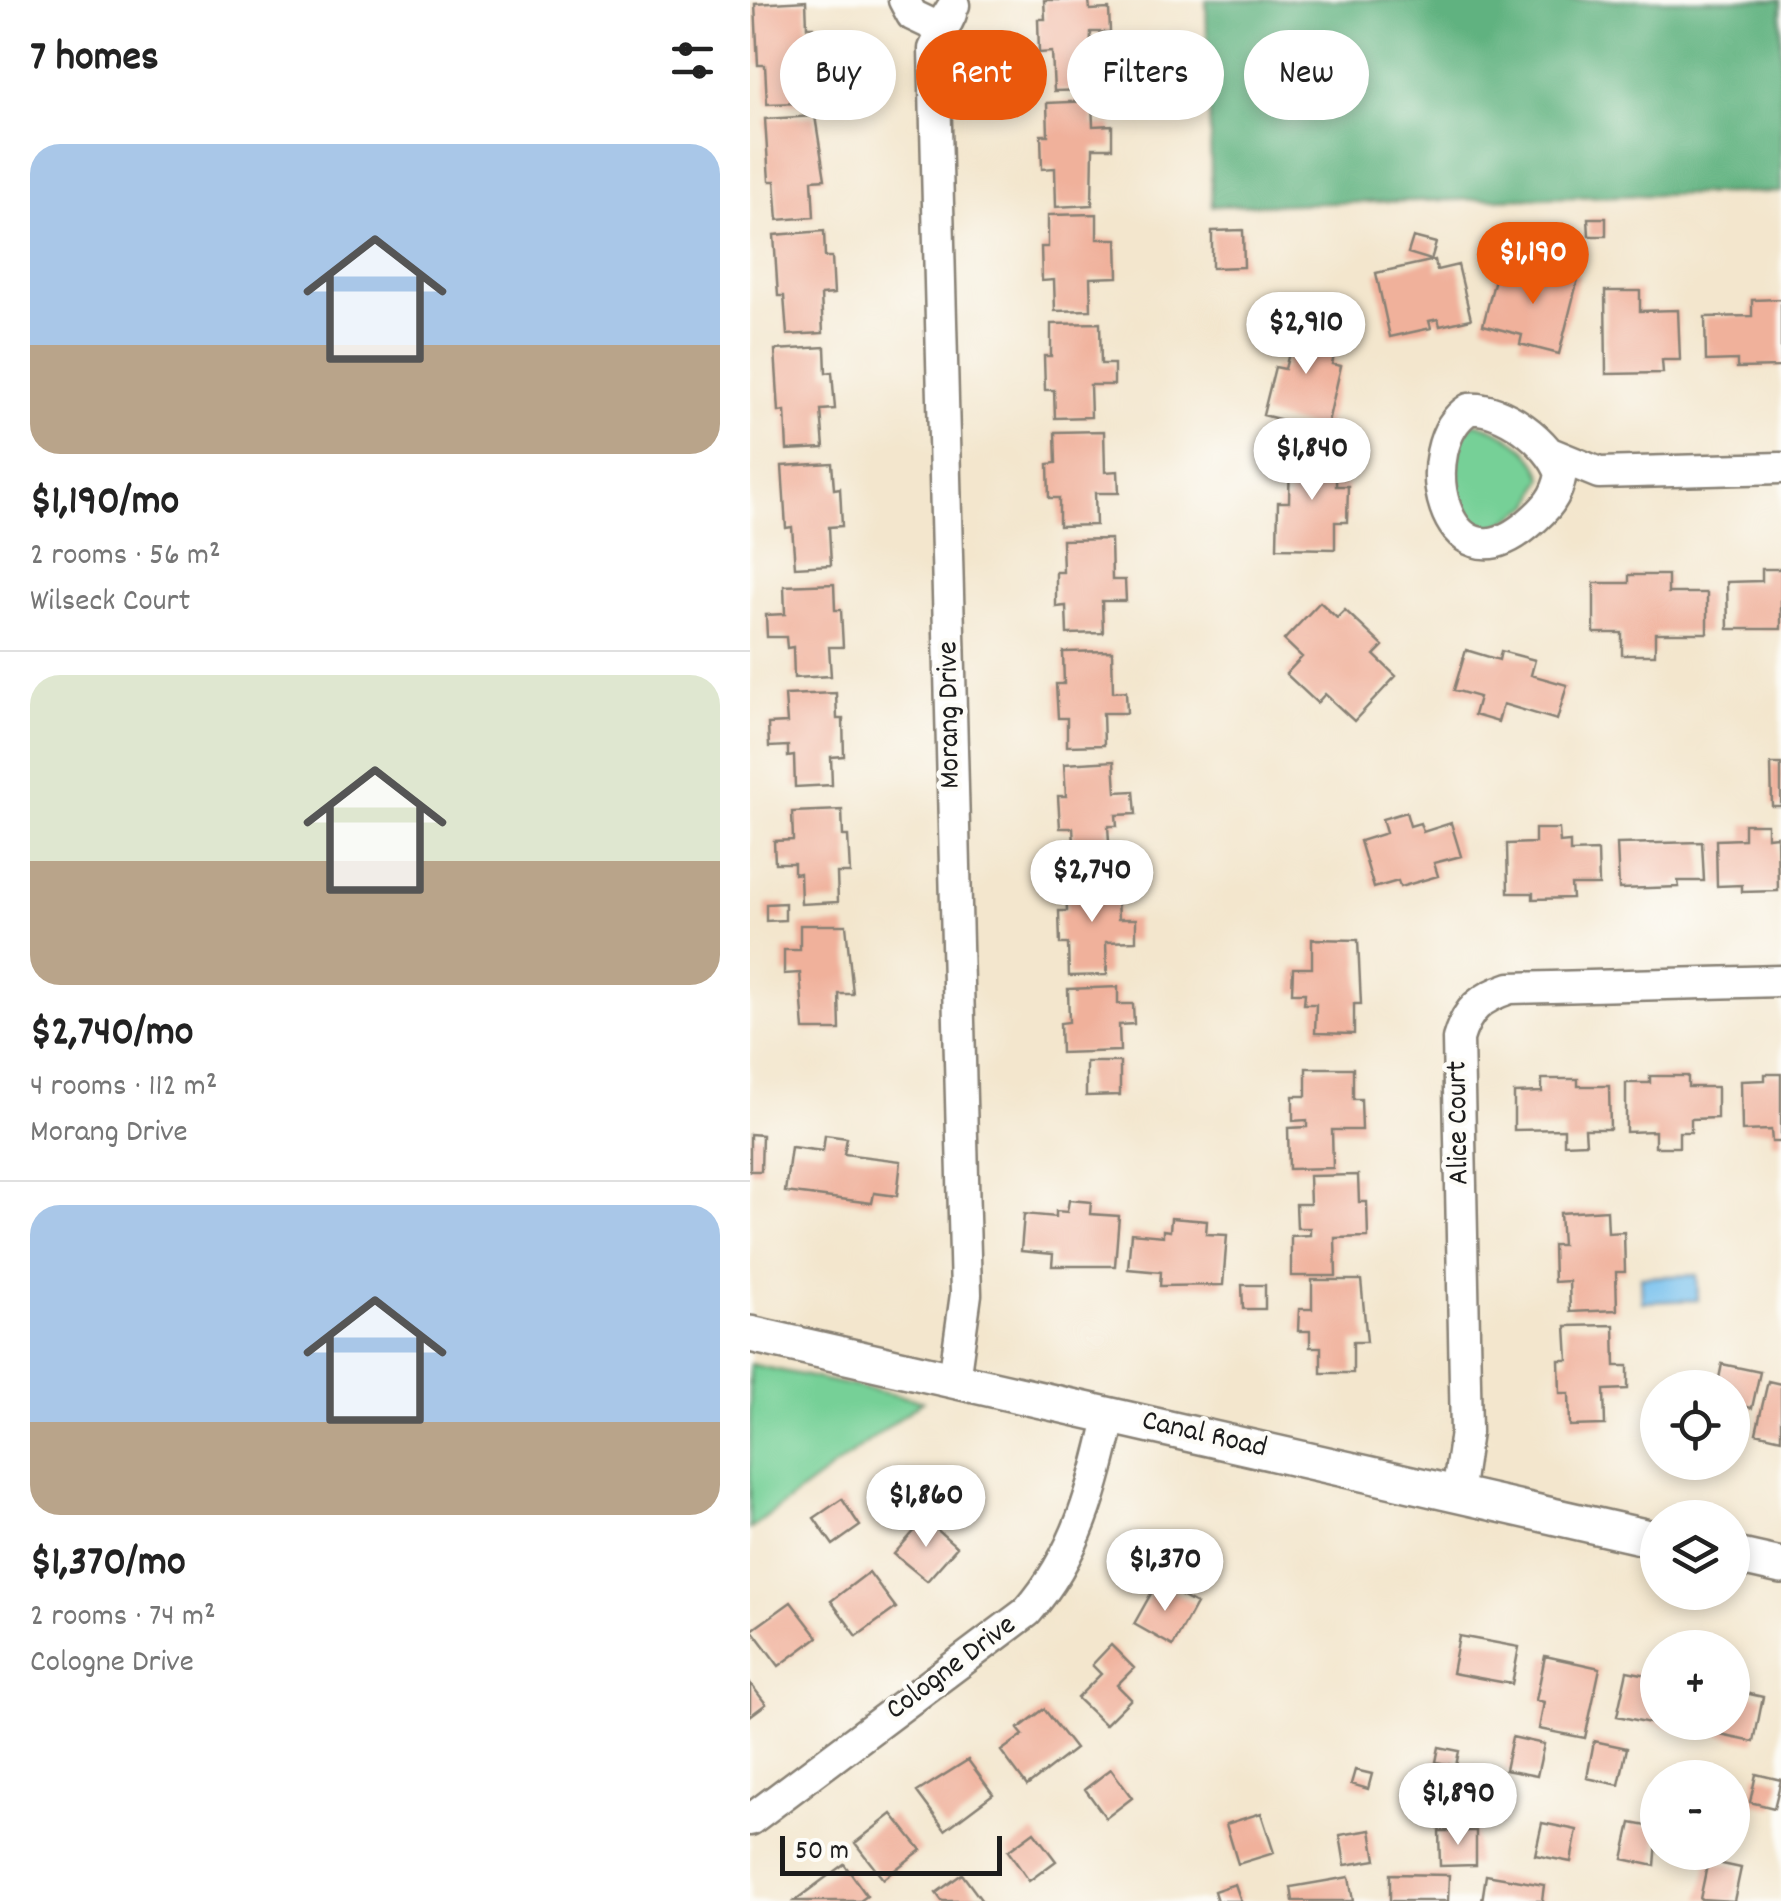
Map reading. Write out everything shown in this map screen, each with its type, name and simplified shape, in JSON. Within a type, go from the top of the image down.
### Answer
[{"type":"street","name":"Morang Drive","points":[[908,8],[933,25],[953,7]]},
{"type":"street","name":"Morang Drive","points":[[943,30],[953,7]]},
{"type":"street","name":"Morang Drive","points":[[908,8],[922,30]]},
{"type":"street","name":"Morang Drive","points":[[936,120],[966,1294],[954,1380]]},
{"type":"street","points":[[1600,473],[1552,501],[1502,542],[1481,544],[1456,530],[1444,505],[1442,479],[1448,428],[1469,409],[1491,409],[1550,454],[1600,473],[1781,468]]},
{"type":"street","points":[[1550,454],[1560,474],[1552,501]]},
{"type":"street","name":"Alice Court","points":[[1456,1494],[1466,1432],[1458,1040],[1464,1020],[1487,996],[1510,988],[1781,981]]},
{"type":"street","name":"Canal Road","points":[[750,1334],[1640,1536]]},
{"type":"street","name":"Cologne Drive","points":[[750,1820],[994,1639],[1036,1602],[1055,1580],[1091,1502],[1111,1414]]},
{"type":"street","points":[[1750,1560],[1781,1566]]},
{"type":"green space","points":[[1206,0],[1781,0],[1781,192],[1212,206],[1209,120],[1224,120],[1224,30],[1207,30]]},
{"type":"green space","points":[[1475,423],[1516,442],[1533,458],[1543,478],[1532,505],[1492,529],[1469,522],[1456,485],[1460,442]]},
{"type":"green space","points":[[750,1364],[923,1401],[750,1529]]},
{"type":"water","points":[[1697,1275],[1698,1300],[1642,1302],[1641,1277]]},
{"type":"building","points":[[1044,0],[1089,0],[1090,10],[1109,9],[1110,30],[1067,30],[1067,91],[1054,91],[1047,30],[1038,30],[1038,19],[1045,19]]},
{"type":"building","points":[[806,1],[807,27],[813,27],[813,30],[780,30],[780,104],[767,104],[765,65],[758,65],[755,4]]},
{"type":"building","points":[[1067,102],[1067,120],[1093,120],[1093,126],[1112,125],[1112,148],[1093,148],[1092,205],[1056,207],[1055,168],[1042,169],[1041,135],[1048,135],[1047,103]]},
{"type":"building","points":[[765,119],[816,120],[825,179],[812,180],[814,217],[778,220],[775,181],[769,181]]},
{"type":"building","points":[[1097,214],[1097,239],[1117,239],[1118,277],[1090,278],[1091,310],[1055,311],[1054,280],[1042,281],[1041,247],[1048,247],[1048,215]]},
{"type":"building","points":[[1588,218],[1606,218],[1606,236],[1589,236]]},
{"type":"building","points":[[1243,230],[1244,267],[1212,268],[1212,231]]},
{"type":"building","points":[[824,231],[825,257],[832,257],[834,294],[821,295],[823,333],[787,335],[784,296],[778,296],[774,235]]},
{"type":"building","points":[[1413,237],[1436,243],[1431,260],[1408,253]]},
{"type":"building","points":[[1435,260],[1437,270],[1458,265],[1471,319],[1440,326],[1438,319],[1429,321],[1431,328],[1390,337],[1376,273]]},
{"type":"building","points":[[1540,265],[1579,275],[1559,354],[1520,344],[1522,335],[1483,325],[1497,271],[1536,281]]},
{"type":"building","points":[[1605,291],[1640,291],[1640,311],[1678,310],[1680,360],[1662,360],[1663,373],[1606,374]]},
{"type":"building","points":[[1781,299],[1781,367],[1737,368],[1737,360],[1706,361],[1705,317],[1752,316],[1752,300]]},
{"type":"building","points":[[1298,317],[1341,328],[1332,364],[1341,366],[1326,431],[1263,415],[1275,367],[1285,369]]},
{"type":"building","points":[[1100,323],[1101,364],[1114,364],[1114,385],[1090,385],[1091,417],[1055,418],[1054,390],[1045,390],[1044,356],[1051,356],[1051,324]]},
{"type":"building","points":[[825,347],[826,373],[832,372],[835,409],[821,410],[824,448],[787,450],[785,411],[779,412],[775,350]]},
{"type":"building","points":[[1104,431],[1105,472],[1118,471],[1119,493],[1095,493],[1096,525],[1059,526],[1059,498],[1049,498],[1048,464],[1056,463],[1055,432]]},
{"type":"building","points":[[1290,451],[1337,452],[1336,486],[1348,486],[1347,522],[1335,522],[1335,549],[1277,548],[1278,502],[1289,502]]},
{"type":"building","points":[[832,463],[834,489],[840,488],[842,526],[829,527],[831,565],[795,567],[792,527],[786,528],[782,466]]},
{"type":"building","points":[[1111,539],[1112,580],[1125,580],[1126,601],[1102,601],[1103,633],[1067,634],[1066,606],[1056,607],[1056,572],[1063,572],[1062,540]]},
{"type":"building","points":[[1762,569],[1781,569],[1781,629],[1728,629],[1727,582],[1762,581]]},
{"type":"building","points":[[1629,575],[1668,575],[1668,593],[1707,593],[1707,633],[1655,633],[1655,655],[1622,655],[1622,633],[1594,633],[1594,583],[1629,583]]},
{"type":"building","points":[[834,584],[835,610],[841,610],[843,647],[829,647],[831,676],[794,678],[793,647],[787,648],[786,637],[767,637],[766,615],[785,614],[784,586]]},
{"type":"building","points":[[1320,602],[1337,618],[1345,610],[1383,646],[1374,655],[1396,676],[1354,721],[1325,694],[1317,703],[1286,674],[1302,657],[1284,640]]},
{"type":"building","points":[[1466,650],[1499,660],[1501,651],[1535,660],[1531,675],[1567,685],[1557,720],[1503,704],[1498,722],[1474,715],[1479,697],[1454,690]]},
{"type":"building","points":[[1112,651],[1113,692],[1126,691],[1127,713],[1103,713],[1104,745],[1067,746],[1067,718],[1058,718],[1056,684],[1064,684],[1063,652]]},
{"type":"building","points":[[836,693],[837,719],[843,719],[844,756],[831,757],[832,785],[795,787],[794,756],[788,757],[788,746],[769,747],[768,724],[787,723],[785,695]]},
{"type":"building","points":[[1114,761],[1116,792],[1134,791],[1136,814],[1116,815],[1117,826],[1108,826],[1110,857],[1075,859],[1073,828],[1060,828],[1058,796],[1066,796],[1064,764]]},
{"type":"building","points":[[1771,764],[1781,764],[1781,806],[1772,806]]},
{"type":"building","points":[[842,810],[850,873],[837,873],[838,902],[801,904],[800,873],[794,874],[794,863],[775,863],[774,841],[793,840],[792,812]]},
{"type":"building","points":[[1406,812],[1410,826],[1420,823],[1423,832],[1451,823],[1461,856],[1434,863],[1438,876],[1400,887],[1398,881],[1374,888],[1360,841],[1386,833],[1382,819]]},
{"type":"building","points":[[1744,824],[1767,824],[1767,837],[1777,836],[1778,891],[1742,892],[1742,885],[1717,886],[1716,840],[1744,839]]},
{"type":"building","points":[[1535,829],[1559,829],[1560,843],[1570,842],[1570,852],[1598,851],[1599,885],[1571,885],[1572,898],[1533,899],[1533,893],[1508,893],[1507,844],[1535,843]]},
{"type":"building","points":[[1702,842],[1704,881],[1678,881],[1679,887],[1619,889],[1617,844]]},
{"type":"building","points":[[1116,878],[1118,919],[1136,919],[1136,941],[1106,942],[1107,975],[1069,976],[1068,944],[1060,944],[1059,911],[1067,911],[1066,879]]},
{"type":"building","points":[[785,903],[785,920],[766,921],[766,904]]},
{"type":"building","points":[[800,925],[846,925],[853,994],[839,994],[840,1030],[804,1030],[800,973],[784,974],[784,950],[800,950]]},
{"type":"building","points":[[1312,939],[1358,940],[1361,1004],[1354,1004],[1354,1034],[1315,1033],[1316,1004],[1304,1004],[1305,993],[1292,993],[1293,968],[1312,968]]},
{"type":"building","points":[[1118,987],[1118,1004],[1133,1004],[1134,1024],[1119,1025],[1120,1051],[1061,1053],[1060,1023],[1069,1022],[1068,989]]},
{"type":"building","points":[[1086,1062],[1120,1062],[1120,1095],[1086,1096]]},
{"type":"building","points":[[1306,1068],[1353,1068],[1353,1099],[1361,1099],[1362,1130],[1332,1130],[1333,1168],[1289,1169],[1288,1128],[1307,1127],[1307,1120],[1293,1121],[1293,1096],[1306,1096]]},
{"type":"building","points":[[1765,1074],[1781,1074],[1781,1142],[1772,1142],[1771,1130],[1742,1131],[1741,1081],[1765,1080]]},
{"type":"building","points":[[1650,1076],[1688,1076],[1688,1087],[1717,1087],[1717,1118],[1691,1119],[1691,1132],[1679,1132],[1679,1147],[1655,1147],[1655,1131],[1626,1132],[1626,1083],[1650,1083]]},
{"type":"building","points":[[1542,1079],[1578,1079],[1578,1086],[1609,1086],[1610,1129],[1585,1129],[1586,1143],[1564,1144],[1564,1129],[1514,1130],[1514,1093],[1542,1092]]},
{"type":"building","points":[[750,1134],[762,1135],[761,1171],[750,1171]]},
{"type":"building","points":[[825,1135],[847,1138],[844,1154],[901,1161],[897,1196],[874,1193],[872,1203],[785,1192],[791,1147],[823,1151]]},
{"type":"building","points":[[1358,1175],[1359,1202],[1367,1202],[1368,1237],[1335,1238],[1336,1276],[1291,1276],[1291,1236],[1310,1235],[1310,1228],[1297,1228],[1296,1204],[1310,1204],[1309,1176]]},
{"type":"building","points":[[1069,1200],[1091,1202],[1090,1214],[1119,1216],[1115,1266],[1052,1266],[1053,1254],[1021,1251],[1024,1214],[1056,1217],[1056,1211],[1067,1212]]},
{"type":"building","points":[[1607,1210],[1608,1233],[1624,1232],[1625,1272],[1616,1272],[1617,1310],[1570,1312],[1569,1281],[1554,1282],[1553,1245],[1562,1245],[1560,1213]]},
{"type":"building","points":[[1171,1218],[1207,1221],[1206,1234],[1227,1235],[1223,1285],[1160,1286],[1161,1272],[1128,1269],[1131,1233],[1163,1236],[1163,1230],[1170,1231]]},
{"type":"building","points":[[1312,1280],[1361,1280],[1367,1342],[1353,1342],[1353,1373],[1321,1373],[1321,1347],[1310,1347],[1310,1331],[1298,1331],[1299,1309],[1312,1309]]},
{"type":"building","points":[[1242,1285],[1265,1285],[1265,1309],[1243,1309]]},
{"type":"building","points":[[1614,1325],[1615,1366],[1628,1366],[1628,1389],[1604,1390],[1605,1425],[1570,1426],[1569,1393],[1560,1393],[1559,1360],[1568,1360],[1566,1326]]},
{"type":"building","points":[[1722,1364],[1760,1372],[1752,1408],[1750,1370],[1721,1370]]},
{"type":"building","points":[[1768,1381],[1781,1384],[1781,1439],[1756,1433]]},
{"type":"building","points":[[842,1499],[860,1526],[833,1545],[814,1518]]},
{"type":"building","points":[[925,1519],[957,1547],[927,1581],[894,1554]]},
{"type":"building","points":[[869,1572],[896,1608],[857,1636],[831,1601]]},
{"type":"building","points":[[1157,1583],[1196,1604],[1173,1646],[1134,1624]]},
{"type":"building","points":[[791,1602],[818,1637],[779,1666],[752,1630]]},
{"type":"building","points":[[1459,1636],[1519,1647],[1512,1684],[1452,1673]]},
{"type":"building","points":[[1111,1645],[1134,1668],[1117,1685],[1131,1699],[1105,1725],[1077,1698],[1101,1674],[1092,1665]]},
{"type":"building","points":[[1545,1656],[1600,1668],[1585,1738],[1539,1729],[1544,1702],[1536,1700]]},
{"type":"building","points":[[1627,1671],[1640,1674],[1640,1721],[1617,1716]]},
{"type":"building","points":[[750,1683],[766,1704],[750,1716]]},
{"type":"building","points":[[1750,1694],[1763,1697],[1754,1742],[1744,1740],[1750,1740]]},
{"type":"building","points":[[1044,1709],[1075,1749],[1027,1786],[1001,1751],[1023,1735],[1018,1729]]},
{"type":"building","points":[[1512,1737],[1544,1744],[1537,1776],[1505,1770]]},
{"type":"building","points":[[1594,1741],[1627,1748],[1619,1785],[1587,1778]]},
{"type":"building","points":[[1439,1747],[1459,1751],[1456,1766],[1436,1762]]},
{"type":"building","points":[[968,1760],[993,1794],[945,1830],[917,1792]]},
{"type":"building","points":[[1111,1769],[1132,1798],[1106,1818],[1085,1789]]},
{"type":"building","points":[[1355,1770],[1372,1774],[1368,1789],[1351,1784]]},
{"type":"building","points":[[1756,1774],[1781,1780],[1774,1808],[1750,1802]]},
{"type":"building","points":[[1261,1813],[1274,1853],[1238,1864],[1226,1824]]},
{"type":"building","points":[[892,1814],[921,1850],[883,1879],[855,1843]]},
{"type":"building","points":[[1542,1823],[1577,1830],[1571,1862],[1535,1855]]},
{"type":"building","points":[[1631,1823],[1640,1825],[1640,1863],[1623,1859]]},
{"type":"building","points":[[1371,1830],[1376,1860],[1345,1865],[1340,1835]]},
{"type":"building","points":[[1439,1831],[1476,1831],[1476,1865],[1440,1866]]},
{"type":"building","points":[[1034,1832],[1056,1861],[1029,1881],[1008,1851]]},
{"type":"building","points":[[844,1864],[867,1896],[860,1901],[794,1901]]},
{"type":"building","points":[[1706,1870],[1741,1870],[1734,1901],[1700,1899]]},
{"type":"building","points":[[962,1874],[982,1901],[942,1901],[936,1893]]},
{"type":"building","points":[[1390,1874],[1449,1875],[1448,1901],[1390,1901]]},
{"type":"building","points":[[1486,1875],[1544,1885],[1542,1901],[1482,1901]]},
{"type":"building","points":[[1349,1877],[1353,1901],[1293,1901],[1291,1887]]},
{"type":"building","points":[[1235,1884],[1241,1901],[1217,1901],[1214,1891]]}]
